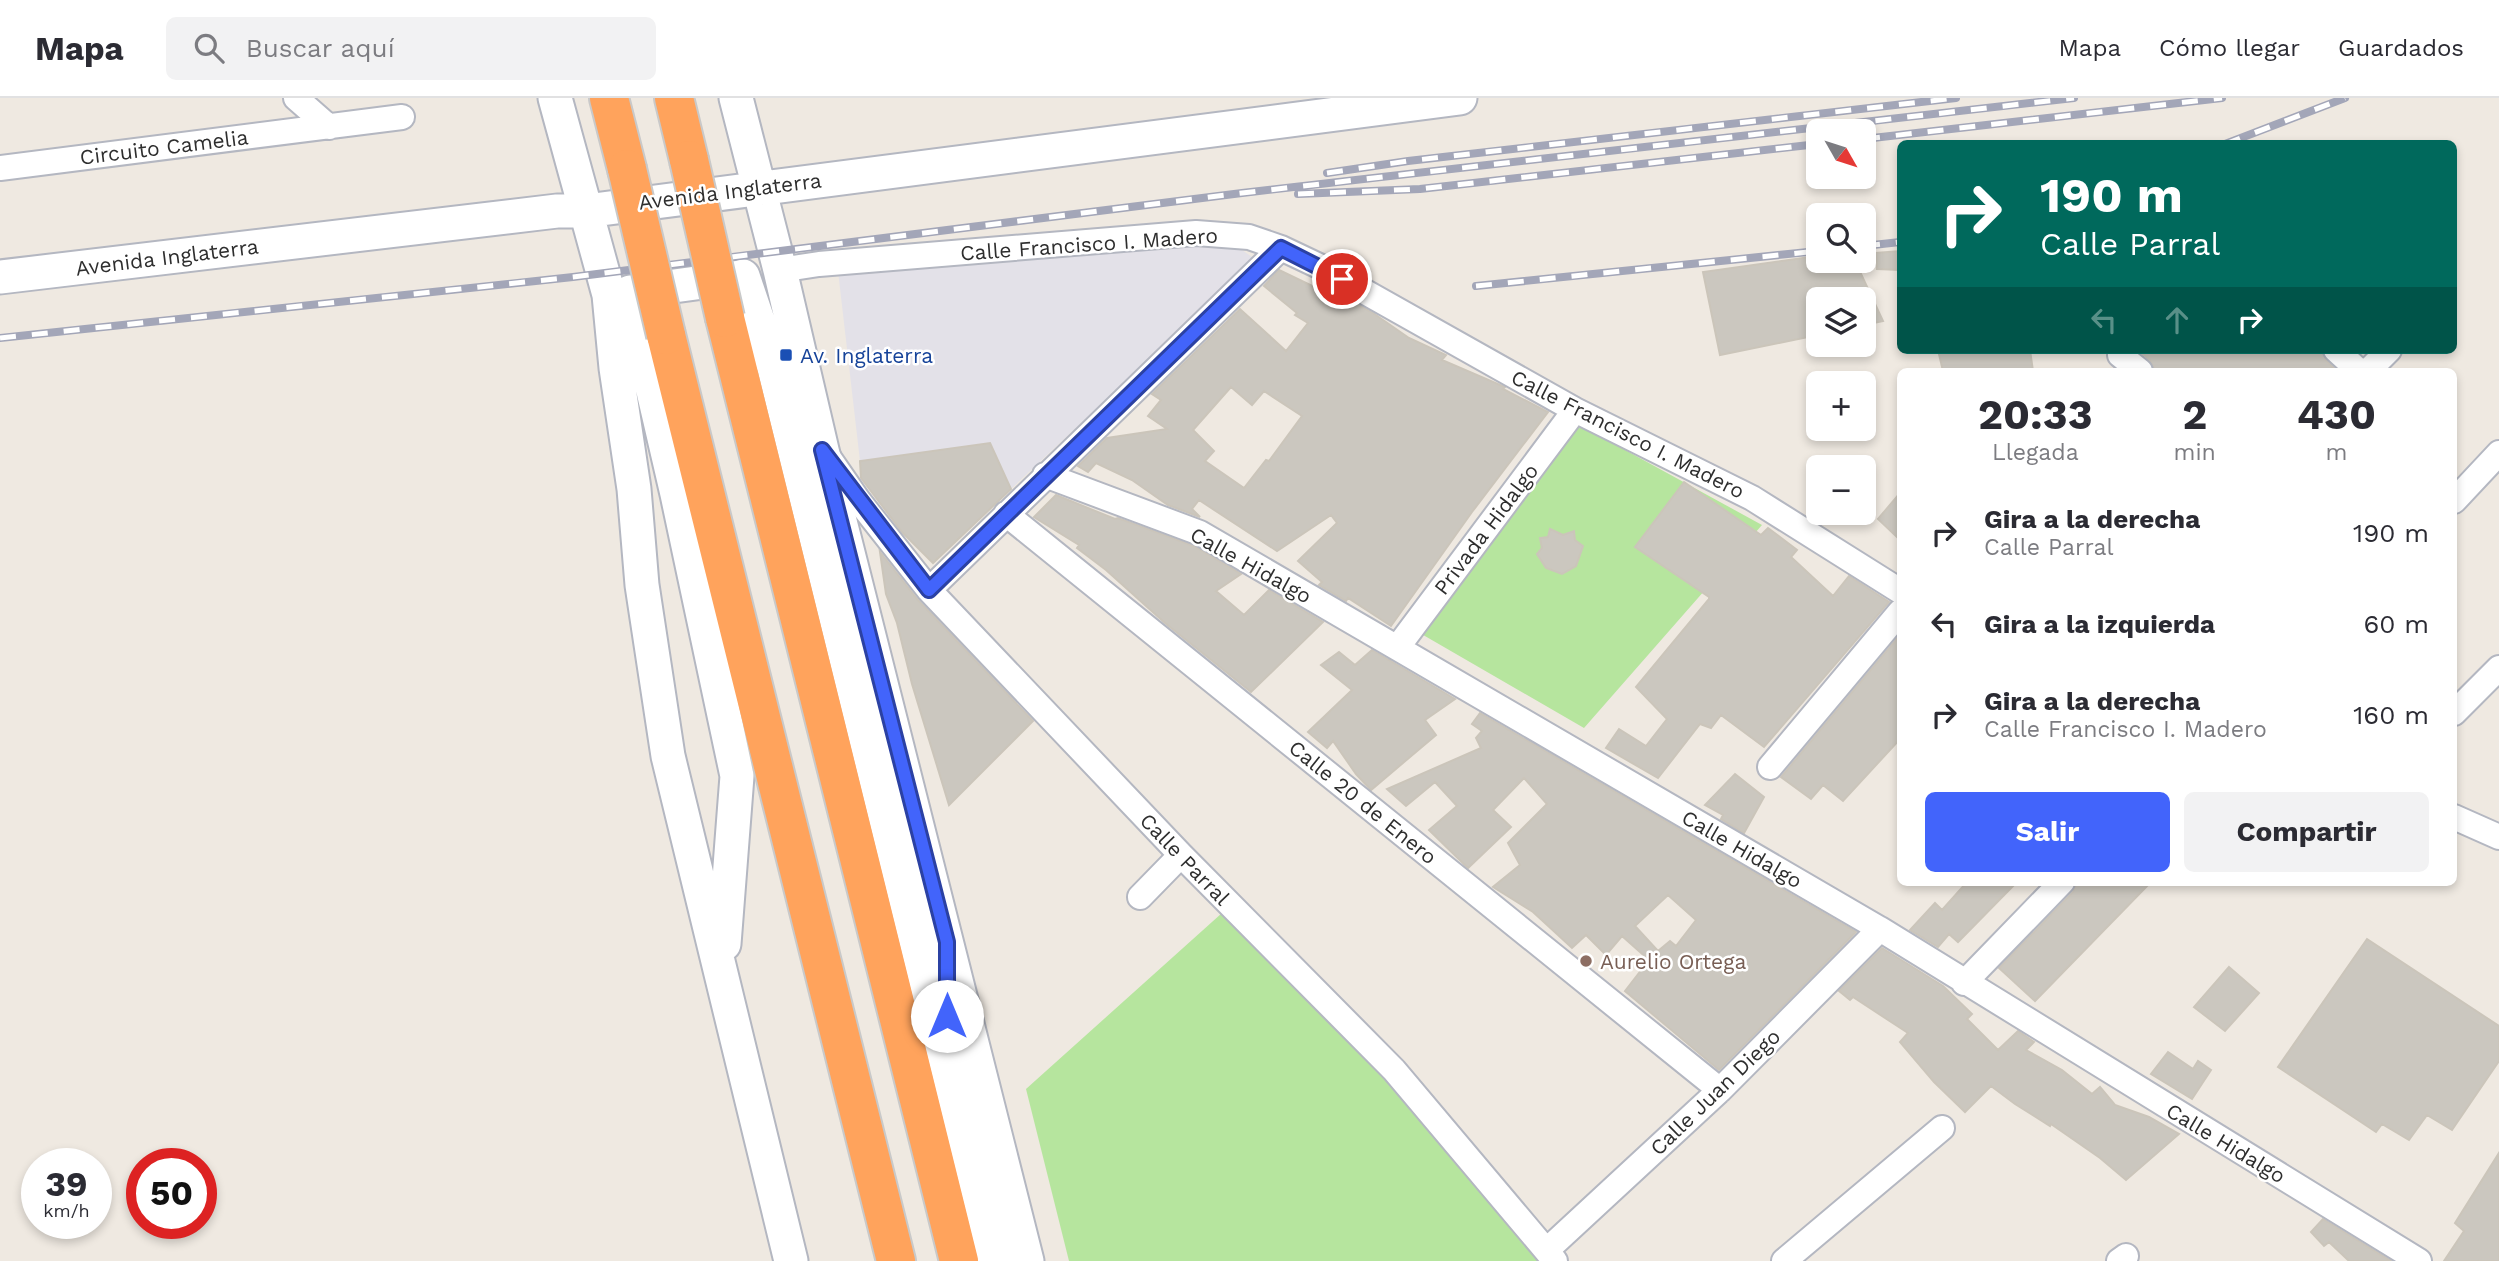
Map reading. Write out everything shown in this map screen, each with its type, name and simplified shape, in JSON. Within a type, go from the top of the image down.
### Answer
[{"type":"highway","points":[[609,98],[896,1261]]},
{"type":"highway","points":[[674,98],[725,318],[959,1261]]},
{"type":"main road","points":[[555,98],[586,211],[619,294],[677,494],[737,776],[722,974]]},
{"type":"main road","points":[[736,98],[1027,1261]]},
{"type":"main road","name":"Avenida Inglaterra","points":[[0,276],[556,211],[586,211],[1460,98]]},
{"type":"main road","name":"Calle Francisco I. Madero","points":[[619,294],[780,270]]},
{"type":"main road","points":[[743,276],[774,368],[995,1261]]},
{"type":"main road","points":[[619,294],[656,685],[668,756],[791,1261]]},
{"type":"main road","points":[[947,942],[947,1066]]},
{"type":"street","points":[[296,98],[329,127]]},
{"type":"street","name":"Circuito Camelia","points":[[0,168],[402,117]]},
{"type":"street","name":"Calle Francisco I. Madero","points":[[780,270],[833,263],[1196,233],[1249,237],[1319,266],[1575,410],[1752,498],[1897,589]]},
{"type":"street","points":[[929,590],[1281,248]]},
{"type":"street","points":[[2340,354],[2356,368]]},
{"type":"street","points":[[2371,368],[2385,354]]},
{"type":"street","points":[[2120,355],[2136,368]]},
{"type":"street","name":"Privada Hidalgo","points":[[1397,648],[1575,410]]},
{"type":"street","name":"Calle Parral","points":[[822,450],[929,590],[1181,856],[1394,1070],[1551,1256]]},
{"type":"street","points":[[2457,498],[2499,453]]},
{"type":"street","name":"Calle Hidalgo","points":[[1045,475],[1200,533],[1880,929],[2419,1261]]},
{"type":"street","name":"Calle 20 de Enero","points":[[1006,514],[1720,1090]]},
{"type":"street","points":[[1770,767],[1897,616]]},
{"type":"street","points":[[2457,710],[2499,668]]},
{"type":"street","points":[[2457,818],[2499,837]]},
{"type":"street","points":[[1140,897],[1181,856]]},
{"type":"street","points":[[1964,983],[2058,886]]},
{"type":"street","name":"Calle Juan Diego","points":[[1551,1256],[1880,929]]},
{"type":"street","points":[[1784,1261],[1942,1128]]},
{"type":"shaded area","points":[[1226,239],[1255,259],[1011,489],[990,443],[860,461],[838,271]]},
{"type":"green space","points":[[1574,422],[1762,525],[1584,728],[1418,632]]},
{"type":"green space","points":[[1222,913],[1391,1079],[1540,1261],[1069,1261],[1026,1089]]},
{"type":"building","points":[[1897,251],[1897,270],[1877,269],[1876,253]]},
{"type":"building","points":[[1806,258],[1806,273],[1861,273],[1867,287],[1806,287],[1806,337],[1720,355],[1703,272]]},
{"type":"building","points":[[1279,270],[1331,295],[1334,291],[1409,338],[1446,355],[1442,360],[1505,387],[1503,389],[1548,412],[1472,512],[1391,626],[1348,598],[1346,601],[1319,585],[1322,582],[1298,561],[1337,523],[1331,515],[1277,551],[1199,500],[1192,509],[1200,517],[1168,505],[1132,480],[1096,463],[1088,472],[1078,466],[1107,438],[1167,429],[1148,416],[1161,400],[1152,394],[1240,309],[1286,351],[1308,323],[1295,315],[1297,313],[1264,286]],"holes":[[[1231,387],[1252,405],[1264,391],[1302,416],[1269,461],[1266,460],[1244,488],[1205,461],[1214,451],[1193,430]]]},
{"type":"building","points":[[1876,306],[1883,321],[1876,322]]},
{"type":"building","points":[[1939,354],[2031,354],[2033,368],[1942,368]]},
{"type":"building","points":[[2143,354],[2324,354],[2334,368],[2154,368]]},
{"type":"building","points":[[990,443],[1011,489],[933,563],[902,532],[861,478],[860,461]]},
{"type":"building","points":[[1684,482],[1761,535],[1768,528],[1797,550],[1791,557],[1833,596],[1849,576],[1889,602],[1764,747],[1721,715],[1711,728],[1700,724],[1658,778],[1606,748],[1619,729],[1646,746],[1667,719],[1636,687],[1709,599],[1635,547]]},
{"type":"building","points":[[1056,495],[1194,546],[1241,574],[1216,591],[1244,615],[1269,590],[1323,622],[1251,692],[1077,548],[1079,545],[1034,517]]},
{"type":"building","points":[[1897,497],[1897,537],[1878,519]]},
{"type":"building","points":[[1550,529],[1563,535],[1574,531],[1575,540],[1583,546],[1576,566],[1562,574],[1546,568],[1537,554],[1542,548],[1540,538],[1548,537]]},
{"type":"building","points":[[880,552],[918,600],[1033,721],[949,805],[912,684],[897,623],[886,594]]},
{"type":"building","points":[[1897,639],[1897,742],[1843,801],[1823,785],[1811,799],[1781,777]]},
{"type":"building","points":[[1372,650],[1455,699],[1425,720],[1436,735],[1371,790],[1333,741],[1327,748],[1308,732],[1352,690],[1321,665],[1339,652],[1355,665]]},
{"type":"building","points":[[1480,713],[1856,932],[1719,1070],[1625,991],[1649,960],[1622,936],[1606,955],[1586,935],[1572,948],[1533,912],[1493,887],[1520,865],[1508,843],[1547,804],[1524,778],[1493,810],[1511,827],[1468,868],[1429,830],[1457,806],[1435,782],[1406,806],[1387,789],[1481,748],[1476,738],[1482,731],[1472,724]],"holes":[[[1668,895],[1696,920],[1676,946],[1670,941],[1658,951],[1635,926]]]},
{"type":"building","points":[[1735,774],[1764,797],[1744,833],[1721,819],[1723,815],[1705,805]]},
{"type":"building","points":[[1963,886],[2013,886],[1958,942],[1949,934],[1938,947],[1910,930],[1935,903],[1942,910]]},
{"type":"building","points":[[2075,886],[2147,886],[2035,1001],[1999,968],[2073,892]]},
{"type":"building","points":[[2367,939],[2499,1026],[2499,1061],[2452,1130],[2427,1115],[2409,1140],[2382,1124],[2376,1132],[2278,1067]]},
{"type":"building","points":[[1882,948],[1943,986],[1972,1014],[1967,1019],[1998,1050],[2018,1031],[2034,1042],[2026,1050],[2062,1070],[2092,1094],[2100,1087],[2115,1105],[2149,1117],[2179,1134],[2126,1180],[2100,1158],[1991,1086],[1965,1112],[1934,1082],[1900,1042],[1908,1033],[1853,997],[1850,1000],[1839,991]]},
{"type":"building","points":[[2229,967],[2259,993],[2225,1031],[2194,1007]]},
{"type":"building","points":[[2168,1052],[2193,1069],[2198,1061],[2211,1070],[2192,1099],[2151,1074]]},
{"type":"building","points":[[2499,1153],[2499,1261],[2444,1261],[2464,1231],[2455,1223]]},
{"type":"building","points":[[2323,1219],[2391,1261],[2349,1261],[2329,1242],[2324,1246],[2311,1232]]},
{"type":"railway","points":[[1327,173],[1408,161],[1956,98]]},
{"type":"railway","points":[[0,338],[573,277],[1242,193],[2074,98]]},
{"type":"railway","points":[[1876,138],[2222,98]]},
{"type":"railway","points":[[2235,140],[2345,98]]},
{"type":"railway","points":[[1298,194],[1420,189],[1806,145]]},
{"type":"railway","points":[[1876,245],[1897,242]]},
{"type":"railway","points":[[1476,286],[1806,252]]},
{"type":"place","name":"Av. Inglaterra","points":[[786,355]]},
{"type":"place","name":"Aurelio Ortega","points":[[1586,961]]},
{"type":"route","points":[[947,1016],[947,942],[822,450],[929,590],[1281,248],[1342,279]]}]
